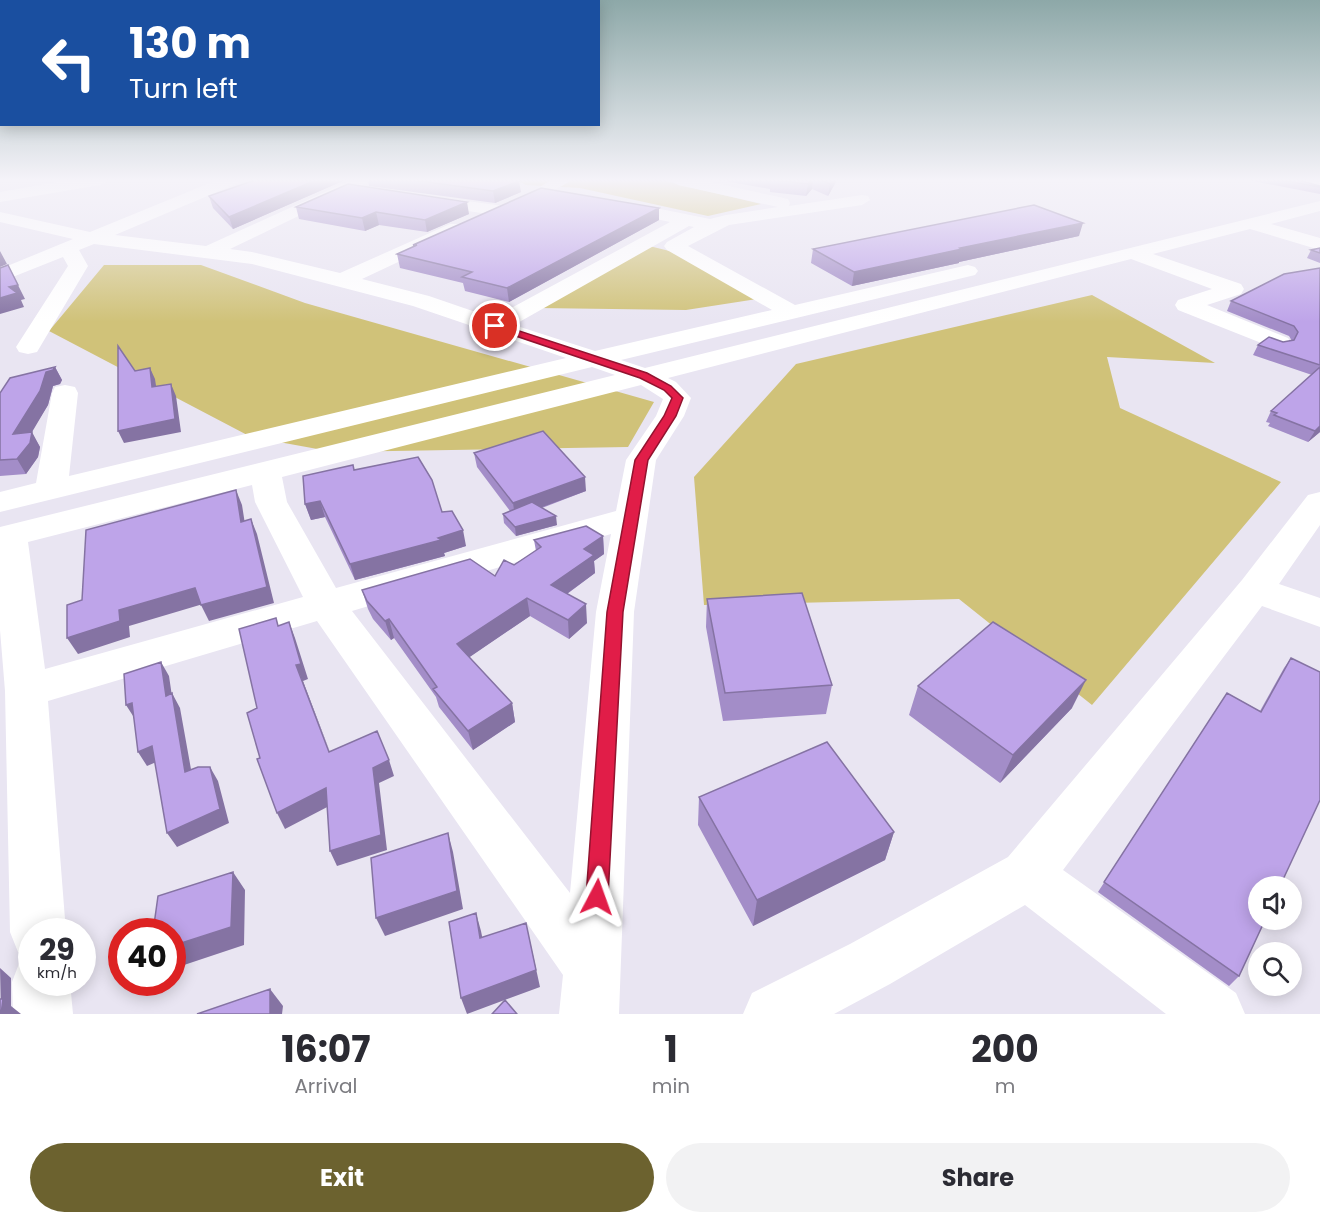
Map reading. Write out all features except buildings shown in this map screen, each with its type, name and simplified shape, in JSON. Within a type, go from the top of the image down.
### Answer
[{"type":"street","points":[[32,227],[80,243],[207,252],[252,258],[422,301],[644,376],[668,388],[677,398],[670,416],[641,460],[615,612],[589,1014]]},
{"type":"street","points":[[0,276],[118,227]]},
{"type":"street","points":[[207,252],[265,227]]},
{"type":"street","points":[[342,280],[456,227]]},
{"type":"street","points":[[495,326],[673,227]]},
{"type":"street","points":[[707,227],[674,246],[792,312]]},
{"type":"street","points":[[3,525],[51,490],[1150,227]]},
{"type":"street","points":[[3,525],[265,471],[1236,227]]},
{"type":"street","points":[[1262,227],[1320,244]]},
{"type":"street","points":[[28,347],[78,266],[80,243]]},
{"type":"street","points":[[1132,253],[1233,289],[1186,305],[1279,343]]},
{"type":"street","points":[[51,490],[65,393]]},
{"type":"street","points":[[265,471],[271,502],[327,606],[592,968]]},
{"type":"street","points":[[773,1014],[870,964],[1028,875],[1255,589],[1320,502]]},
{"type":"street","points":[[26,691],[632,517]]},
{"type":"street","points":[[3,525],[26,691],[37,918]]},
{"type":"street","points":[[1255,589],[1320,613]]},
{"type":"street","points":[[1028,875],[1215,1014]]},
{"type":"street","points":[[41,996],[42,1014]]},
{"type":"shaded area","points":[[645,245],[686,255],[757,299],[686,310],[538,308]]},
{"type":"shaded area","points":[[104,265],[201,265],[305,303],[654,402],[628,447],[334,452],[251,437],[49,331]]},
{"type":"shaded area","points":[[1092,295],[1215,363],[1107,357],[1120,408],[1281,482],[1092,705],[959,599],[704,605],[694,477],[796,364]]},
{"type":"route","points":[[495,326],[644,376],[668,388],[677,398],[670,416],[641,460],[615,612],[597,897]]}]
